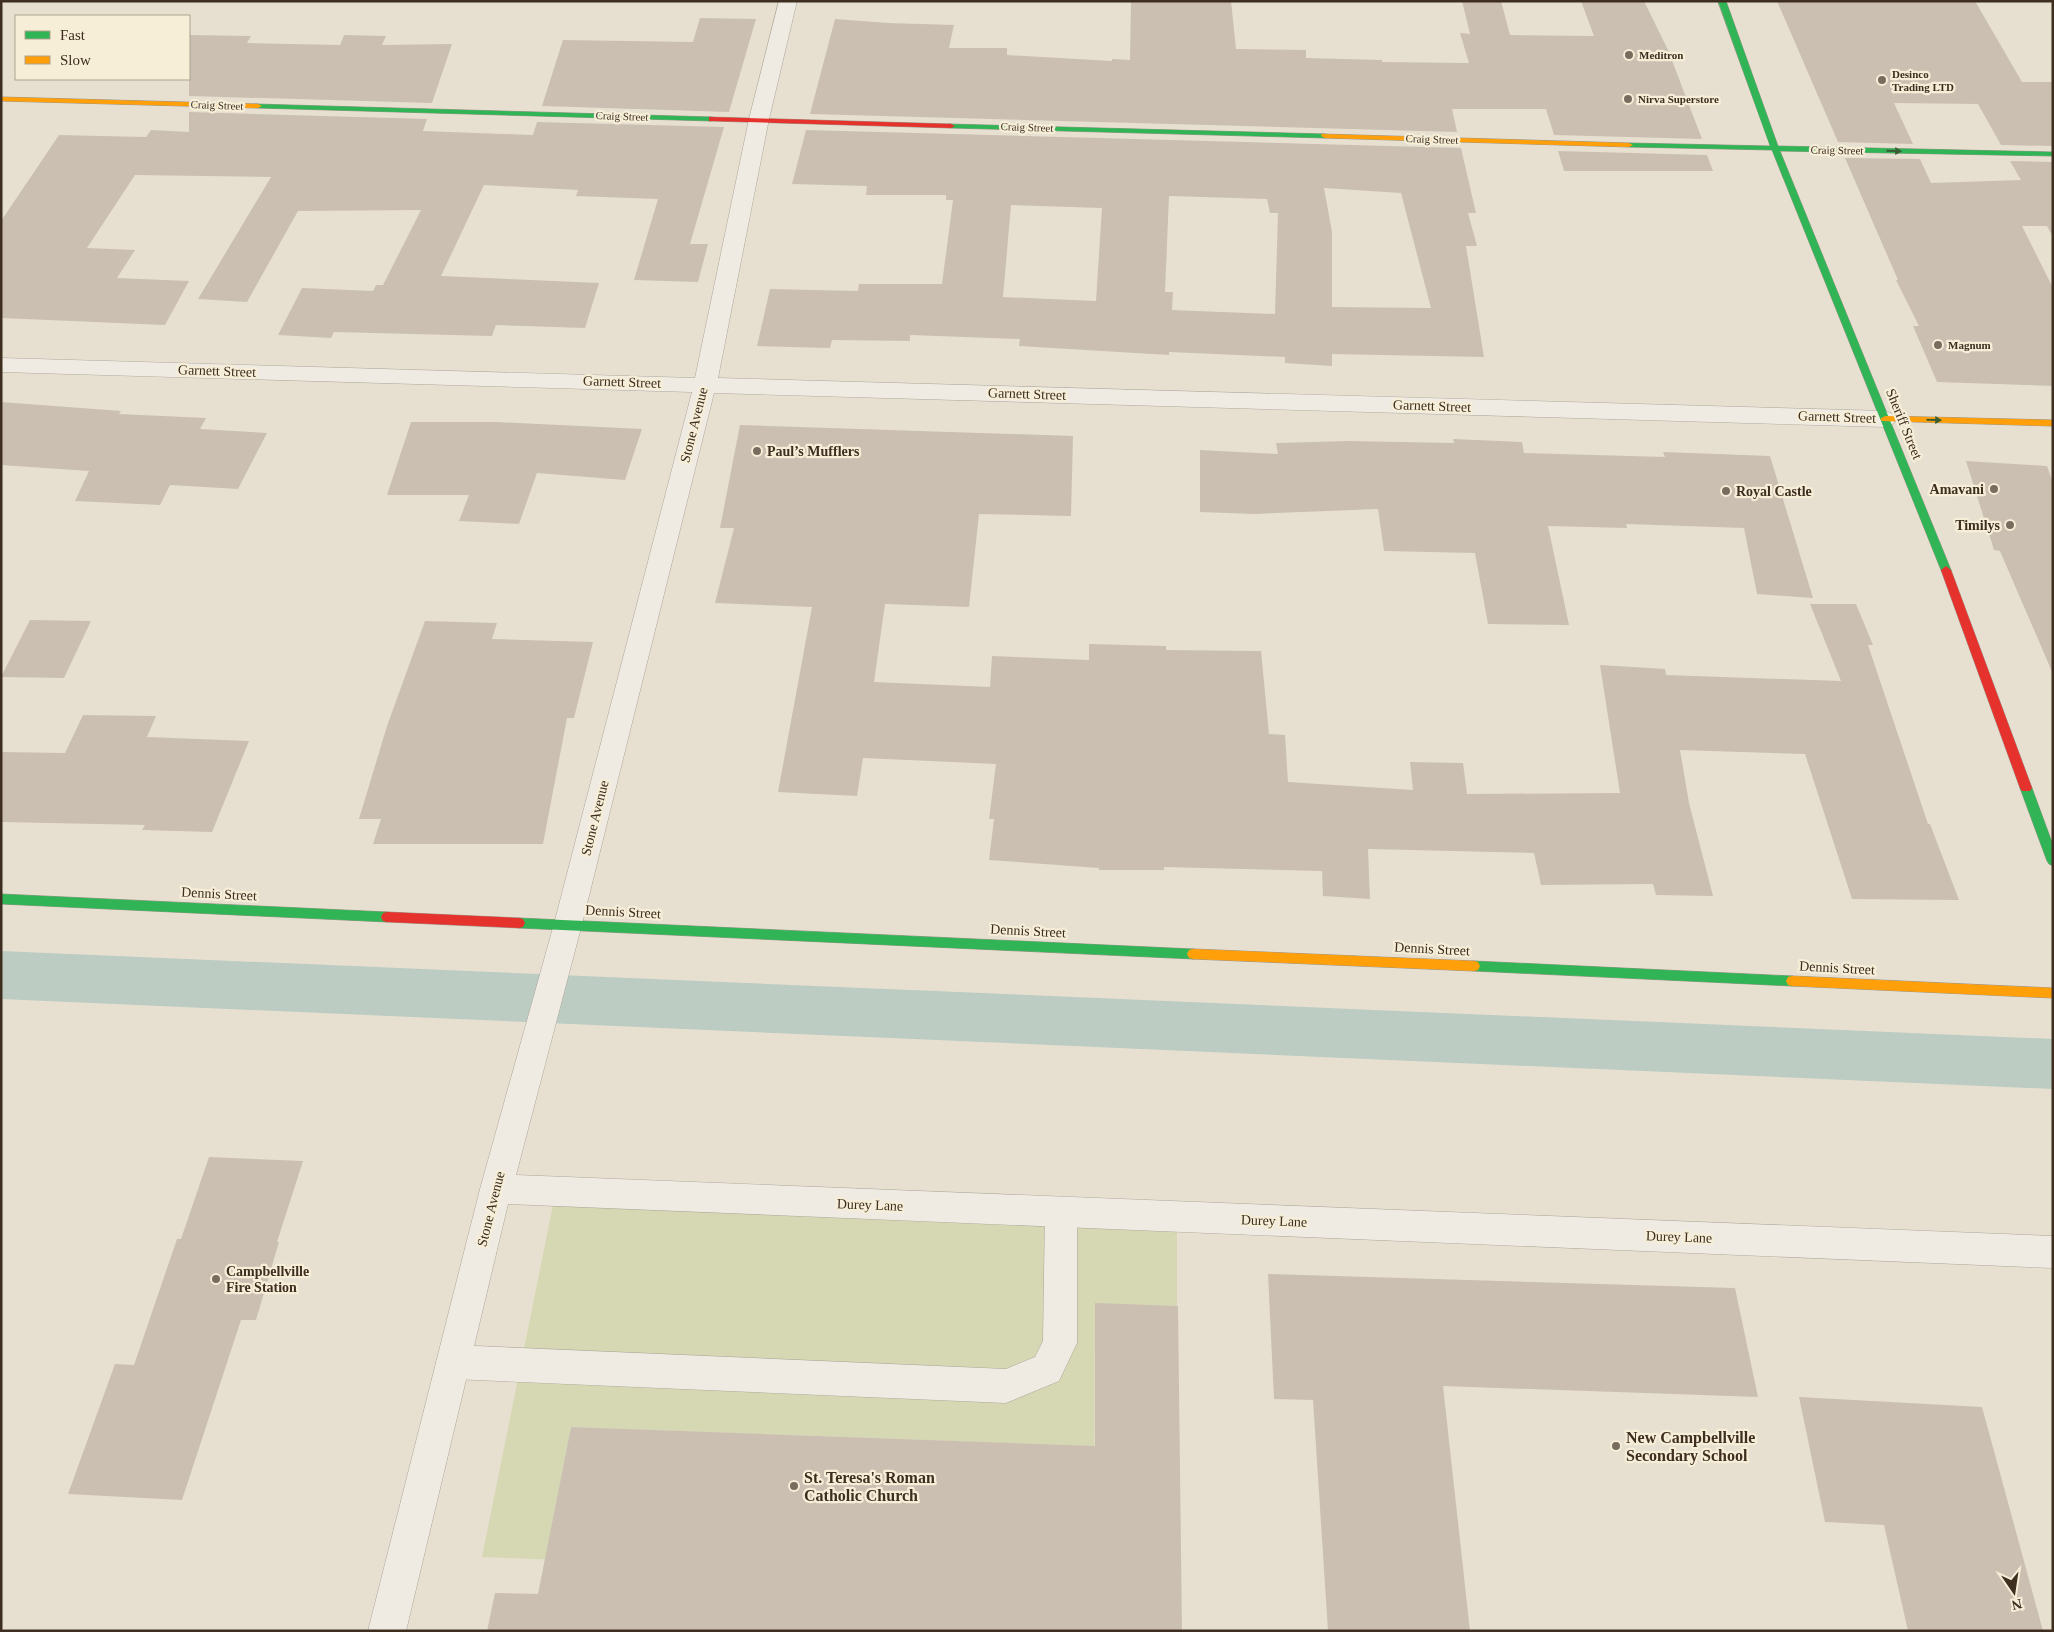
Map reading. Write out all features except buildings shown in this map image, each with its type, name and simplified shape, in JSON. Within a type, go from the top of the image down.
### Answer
[{"type":"street","name":"Stone Avenue","points":[[387,1631],[496,1189],[568,924],[705,384],[759,119],[788,1]]},
{"type":"street","name":"Sheriff Street","points":[[1722,1],[1776,149],[1931,529],[2053,861]]},
{"type":"street","name":"Craig Street","points":[[1,99],[1776,149],[2053,154]]},
{"type":"street","name":"Garnett Street","points":[[1,365],[2053,423]]},
{"type":"street","name":"Dennis Street","points":[[1,899],[2053,993]]},
{"type":"street","name":"Durey Lane","points":[[496,1189],[2053,1252]]},
{"type":"street","points":[[453,1362],[1006,1386],[1047,1369],[1060,1343],[1061,1213]]},
{"type":"green space","points":[[553,1205],[1177,1232],[1177,1306],[1095,1304],[1094,1582],[482,1557]],"holes":[[[571,1427],[1030,1444],[551,1529]]]},
{"type":"waterway","points":[[1,975],[2053,1064]]},
{"type":"traffic: fast","points":[[1722,1],[1775,149],[1946,570]]},
{"type":"traffic: fast","points":[[258,106],[712,119]]},
{"type":"traffic: fast","points":[[951,126],[1325,136]]},
{"type":"traffic: fast","points":[[1629,145],[2053,154]]},
{"type":"traffic: fast","points":[[2026,788],[2053,861]]},
{"type":"traffic: fast","points":[[1,899],[387,917]]},
{"type":"traffic: fast","points":[[519,923],[1193,954]]},
{"type":"traffic: fast","points":[[1474,966],[1792,981]]},
{"type":"traffic: slow","points":[[1,99],[258,106]]},
{"type":"traffic: slow","points":[[1325,136],[1629,145]]},
{"type":"traffic: slow","points":[[1885,419],[2053,423]]},
{"type":"traffic: slow","points":[[1193,954],[1474,966]]},
{"type":"traffic: slow","points":[[1792,981],[2053,993]]},
{"type":"traffic: jam","points":[[712,119],[951,126]]},
{"type":"traffic: jam","points":[[1946,570],[2026,788]]},
{"type":"traffic: jam","points":[[387,917],[519,923]]},
{"type":"place","name":"Meditron","points":[[1629,55]]},
{"type":"place","name":"Desinco Trading LTD","points":[[1882,80]]},
{"type":"place","name":"Nirva Superstore","points":[[1628,99]]},
{"type":"place","name":"Magnum","points":[[1938,345]]},
{"type":"place","name":"Paul’s Mufflers","points":[[757,451]]},
{"type":"place","name":"Amavani","points":[[1994,489]]},
{"type":"place","name":"Royal Castle","points":[[1726,491]]},
{"type":"place","name":"Timilys","points":[[2010,525]]},
{"type":"place","name":"Campbellville Fire Station","points":[[216,1279]]},
{"type":"place","name":"New Campbellville Secondary School","points":[[1616,1446]]},
{"type":"place","name":"St. Teresa's Roman Catholic Church","points":[[794,1486]]}]
